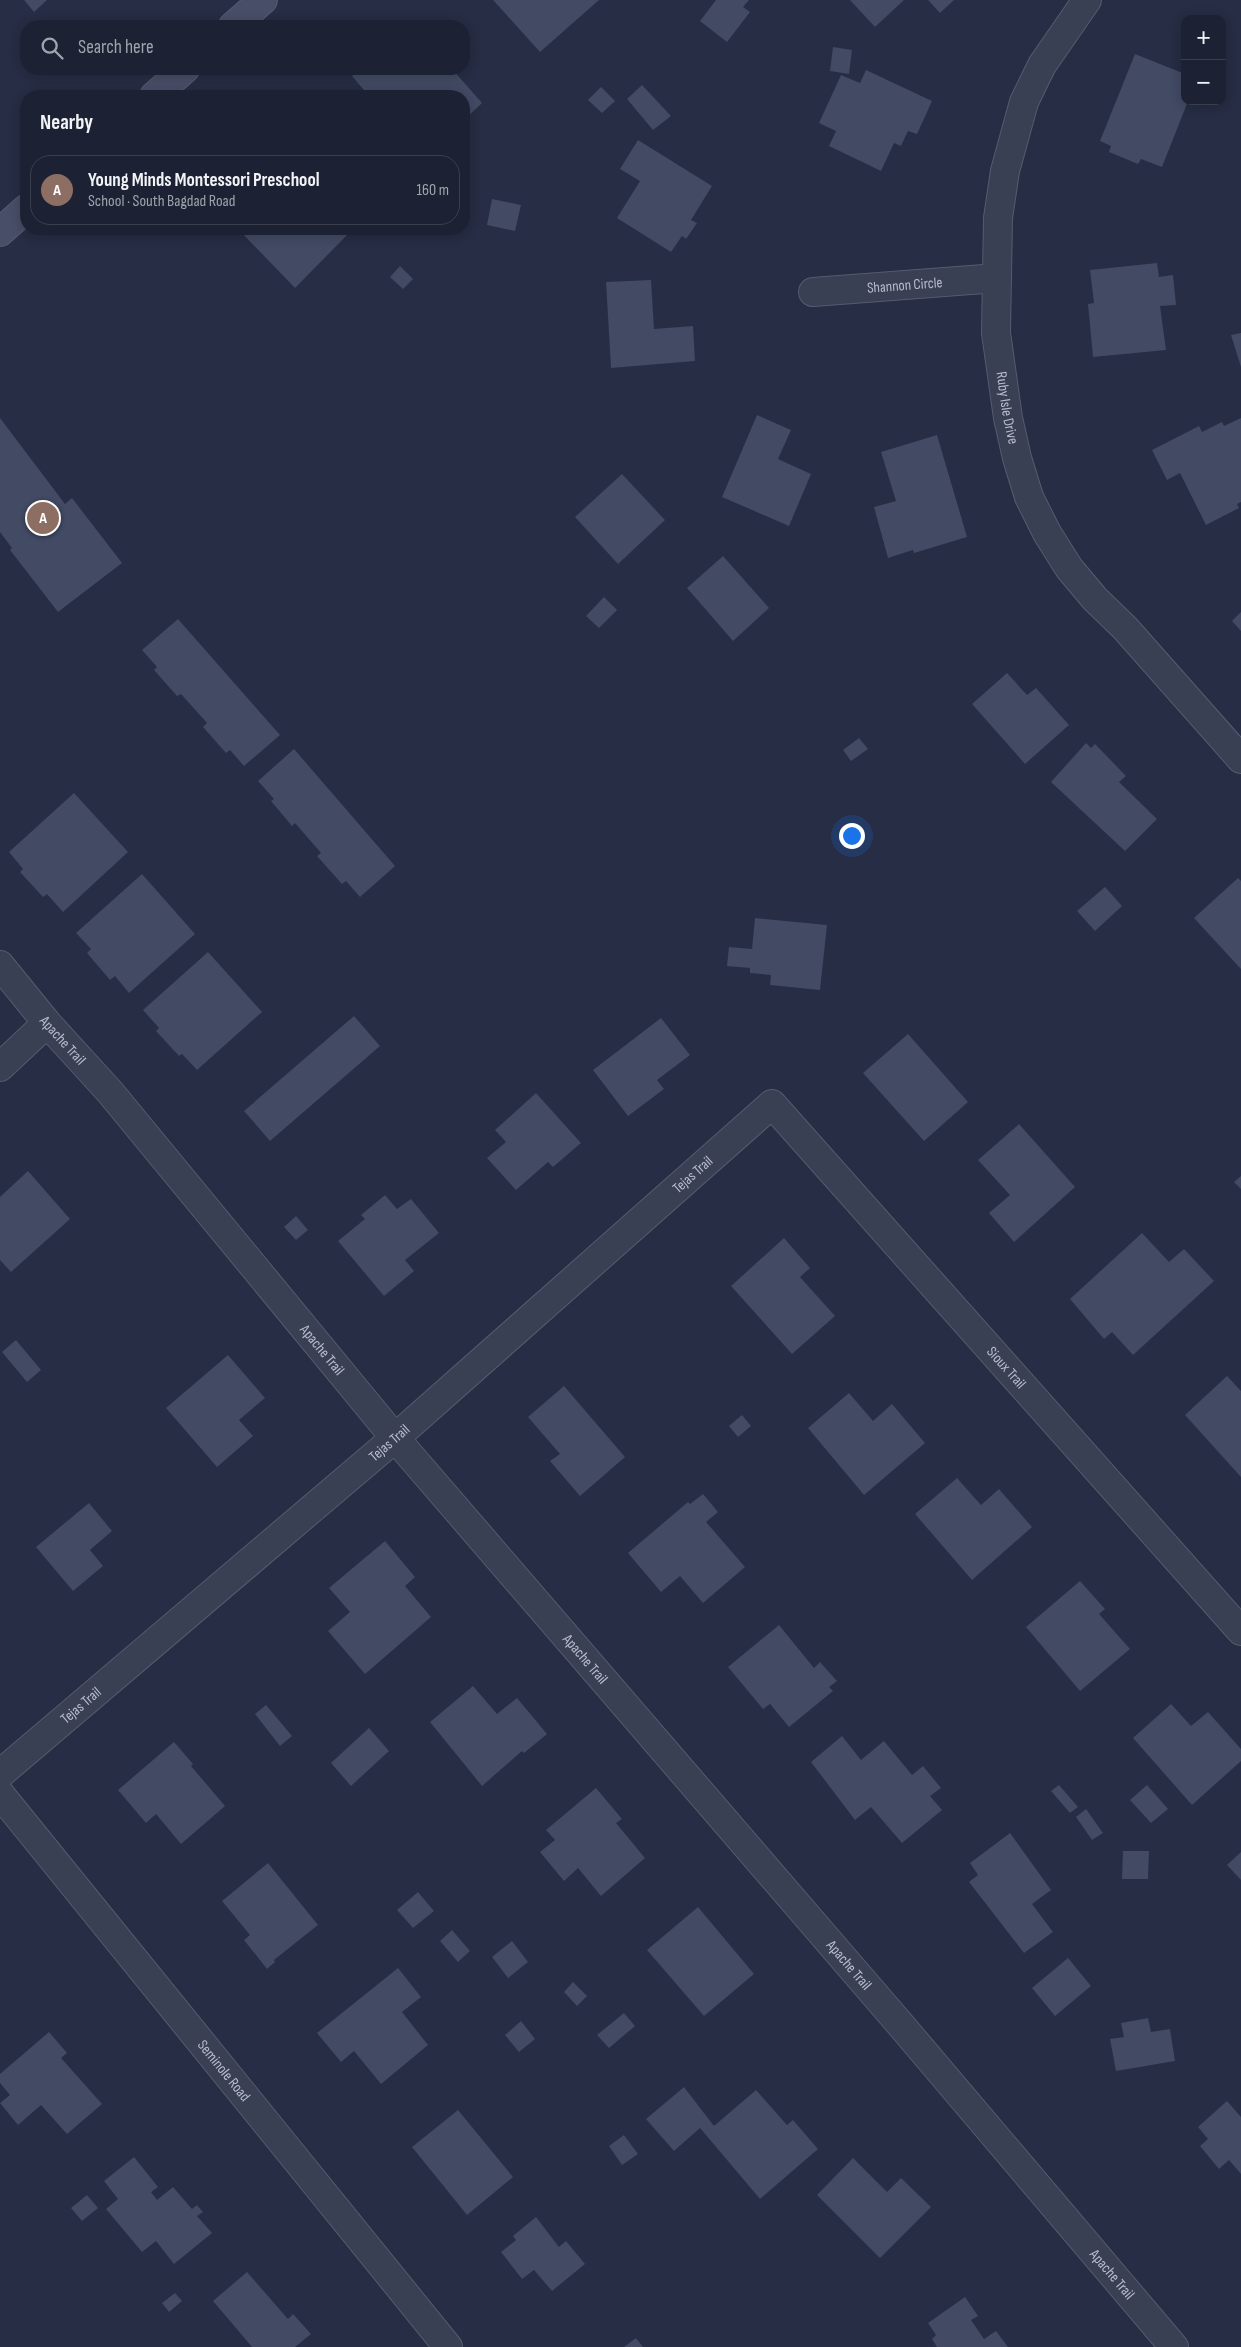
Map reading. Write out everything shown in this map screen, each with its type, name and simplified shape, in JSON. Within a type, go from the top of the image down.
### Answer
[{"type":"main road","points":[[240,20],[262,0]]},
{"type":"main road","points":[[161,90],[178,75]]},
{"type":"main road","points":[[0,232],[20,214]]},
{"type":"street","name":"Ruby Isle Drive","points":[[1087,0],[1042,65],[1024,102],[1005,171],[998,218],[996,333],[1008,418],[1017,458],[1029,497],[1047,533],[1069,568],[1095,599],[1125,628],[1241,760]]},
{"type":"street","name":"Shannon Circle","points":[[813,292],[997,278]]},
{"type":"street","name":"Apache Trail","points":[[0,965],[47,1023],[110,1092],[395,1438],[900,2024],[1174,2347]]},
{"type":"street","points":[[0,1067],[47,1023]]},
{"type":"street","name":"Tejas Trail","points":[[0,1774],[395,1438],[772,1104]]},
{"type":"street","name":"Sioux Trail","points":[[772,1104],[1241,1631]]},
{"type":"street","name":"Seminole Road","points":[[0,1794],[448,2347]]},
{"type":"building","points":[[24,0],[47,0],[34,12]]},
{"type":"building","points":[[493,0],[599,0],[540,52]]},
{"type":"building","points":[[716,0],[749,0],[743,7],[750,12],[727,42],[700,21]]},
{"type":"building","points":[[850,0],[904,0],[875,27]]},
{"type":"building","points":[[928,0],[954,0],[940,13]]},
{"type":"building","points":[[833,47],[852,50],[849,74],[830,71]]},
{"type":"building","points":[[1135,54],[1181,72],[1181,105],[1186,105],[1162,167],[1141,159],[1138,164],[1109,152],[1111,146],[1100,141]]},
{"type":"building","points":[[866,70],[932,101],[917,134],[908,131],[901,146],[894,143],[881,171],[829,146],[836,131],[819,123],[841,75],[860,83]]},
{"type":"building","points":[[457,75],[482,103],[470,114],[470,90],[364,90],[352,76]]},
{"type":"building","points":[[642,85],[671,116],[653,130],[627,99]]},
{"type":"building","points":[[601,87],[615,101],[602,113],[588,100]]},
{"type":"building","points":[[638,140],[712,186],[691,220],[697,223],[686,239],[682,236],[671,252],[617,218],[640,181],[620,169]]},
{"type":"building","points":[[492,199],[521,205],[515,231],[487,225]]},
{"type":"building","points":[[244,235],[347,235],[295,288]]},
{"type":"building","points":[[1157,263],[1159,277],[1173,275],[1176,305],[1160,306],[1166,350],[1093,357],[1088,304],[1094,303],[1090,270]]},
{"type":"building","points":[[400,266],[413,279],[403,289],[390,277]]},
{"type":"building","points":[[651,280],[654,329],[693,326],[695,361],[611,368],[606,282]]},
{"type":"building","points":[[1241,333],[1241,367],[1231,335]]},
{"type":"building","points":[[757,415],[791,430],[778,459],[811,474],[789,526],[722,497]]},
{"type":"building","points":[[0,418],[65,504],[72,498],[122,563],[58,612],[10,550],[12,548],[0,532]]},
{"type":"building","points":[[1241,418],[1241,502],[1237,504],[1239,508],[1206,525],[1180,473],[1167,480],[1152,450],[1199,426],[1202,432],[1222,422],[1224,426]]},
{"type":"building","points":[[937,435],[967,537],[914,553],[913,550],[888,558],[874,507],[896,501],[881,452]]},
{"type":"building","points":[[622,474],[665,520],[618,564],[575,517]]},
{"type":"building","points":[[723,556],[769,608],[733,641],[687,588]]},
{"type":"building","points":[[604,597],[617,610],[599,628],[586,616]]},
{"type":"building","points":[[1241,612],[1241,631],[1232,621]]},
{"type":"building","points":[[178,619],[280,735],[244,766],[230,750],[226,753],[203,727],[207,723],[181,694],[177,696],[154,670],[157,667],[142,650]]},
{"type":"building","points":[[1007,673],[1027,695],[1036,688],[1069,725],[1025,764],[972,704]]},
{"type":"building","points":[[859,738],[868,749],[851,761],[843,750]]},
{"type":"building","points":[[1086,743],[1091,748],[1095,744],[1126,776],[1119,782],[1157,819],[1125,851],[1051,782]]},
{"type":"building","points":[[294,749],[395,866],[360,897],[346,881],[342,884],[317,856],[321,853],[295,823],[292,826],[271,801],[274,799],[258,781]]},
{"type":"building","points":[[74,793],[128,852],[63,912],[47,894],[43,897],[20,872],[23,869],[9,852]]},
{"type":"building","points":[[142,874],[195,934],[129,993],[115,976],[110,980],[87,953],[91,949],[76,933]]},
{"type":"building","points":[[1238,878],[1241,881],[1241,969],[1194,918]]},
{"type":"building","points":[[1105,887],[1122,906],[1095,931],[1077,911]]},
{"type":"building","points":[[755,918],[827,925],[820,990],[770,985],[771,975],[750,973],[750,968],[727,966],[729,947],[752,949]]},
{"type":"building","points":[[208,952],[262,1012],[197,1070],[182,1054],[179,1056],[156,1031],[159,1028],[143,1010]]},
{"type":"building","points":[[354,1016],[380,1046],[270,1141],[244,1111]]},
{"type":"building","points":[[661,1018],[690,1055],[657,1080],[664,1089],[628,1116],[593,1070]]},
{"type":"building","points":[[908,1034],[968,1102],[924,1141],[863,1073]]},
{"type":"building","points":[[536,1093],[581,1143],[553,1167],[548,1162],[516,1190],[487,1158],[506,1142],[495,1130]]},
{"type":"building","points":[[1019,1124],[1075,1187],[1014,1242],[989,1213],[1010,1195],[978,1160]]},
{"type":"building","points":[[28,1171],[70,1219],[11,1272],[0,1260],[0,1197]]},
{"type":"building","points":[[1241,1176],[1241,1189],[1234,1182]]},
{"type":"building","points":[[385,1195],[397,1209],[411,1199],[439,1233],[405,1260],[414,1271],[384,1296],[338,1241],[365,1219],[361,1215]]},
{"type":"building","points":[[296,1216],[308,1230],[296,1240],[284,1227]]},
{"type":"building","points":[[1142,1233],[1169,1262],[1184,1249],[1214,1281],[1133,1355],[1112,1332],[1104,1339],[1070,1299]]},
{"type":"building","points":[[784,1238],[810,1268],[800,1277],[835,1316],[792,1354],[731,1286]]},
{"type":"building","points":[[16,1340],[41,1370],[27,1382],[2,1352]]},
{"type":"building","points":[[228,1355],[265,1398],[239,1420],[253,1436],[217,1467],[166,1408]]},
{"type":"building","points":[[1227,1376],[1241,1391],[1241,1477],[1185,1415]]},
{"type":"building","points":[[564,1386],[625,1457],[580,1496],[550,1461],[560,1454],[528,1417]]},
{"type":"building","points":[[849,1393],[873,1421],[892,1404],[925,1443],[864,1495],[808,1428]]},
{"type":"building","points":[[742,1415],[751,1426],[738,1437],[729,1426]]},
{"type":"building","points":[[957,1478],[981,1505],[999,1489],[1032,1527],[972,1580],[915,1514]]},
{"type":"building","points":[[703,1494],[718,1512],[706,1522],[745,1567],[703,1603],[680,1576],[661,1592],[628,1553],[688,1502],[690,1504]]},
{"type":"building","points":[[89,1503],[112,1531],[90,1550],[103,1566],[73,1591],[36,1547]]},
{"type":"building","points":[[385,1541],[415,1577],[405,1586],[431,1617],[365,1674],[328,1631],[350,1612],[329,1588]]},
{"type":"building","points":[[1080,1581],[1105,1609],[1099,1614],[1130,1649],[1080,1691],[1026,1627]]},
{"type":"building","points":[[779,1625],[814,1668],[820,1662],[837,1681],[829,1687],[833,1691],[789,1727],[770,1704],[763,1709],[728,1667]]},
{"type":"building","points":[[473,1686],[497,1714],[517,1698],[547,1734],[524,1753],[522,1751],[482,1786],[430,1722]]},
{"type":"building","points":[[1171,1704],[1191,1726],[1208,1712],[1241,1749],[1241,1761],[1192,1805],[1133,1738]]},
{"type":"building","points":[[266,1705],[292,1736],[280,1746],[255,1714]]},
{"type":"building","points":[[369,1728],[389,1751],[351,1786],[331,1763]]},
{"type":"building","points":[[842,1736],[861,1760],[884,1741],[912,1775],[923,1766],[941,1788],[930,1796],[942,1810],[902,1843],[871,1807],[855,1820],[811,1762]]},
{"type":"building","points":[[174,1742],[193,1764],[191,1766],[225,1806],[181,1844],[156,1814],[146,1823],[118,1790]]},
{"type":"building","points":[[1059,1785],[1078,1807],[1070,1813],[1051,1791]]},
{"type":"building","points":[[1147,1785],[1168,1809],[1151,1823],[1130,1800]]},
{"type":"building","points":[[596,1788],[622,1819],[616,1823],[645,1858],[601,1896],[578,1868],[564,1881],[540,1852],[555,1840],[546,1830]]},
{"type":"building","points":[[1086,1809],[1103,1833],[1092,1840],[1076,1817]]},
{"type":"building","points":[[1010,1833],[1051,1890],[1032,1904],[1053,1932],[1024,1953],[969,1882],[978,1875],[970,1863]]},
{"type":"building","points":[[1123,1851],[1149,1851],[1148,1879],[1122,1879]]},
{"type":"building","points":[[1241,1852],[1241,1880],[1227,1865]]},
{"type":"building","points":[[268,1863],[318,1925],[274,1960],[275,1962],[267,1969],[244,1940],[250,1935],[222,1901]]},
{"type":"building","points":[[418,1892],[434,1911],[413,1928],[397,1910]]},
{"type":"building","points":[[698,1907],[754,1974],[704,2016],[647,1950]]},
{"type":"building","points":[[452,1930],[470,1951],[458,1962],[440,1941]]},
{"type":"building","points":[[512,1941],[528,1962],[508,1978],[492,1957]]},
{"type":"building","points":[[1068,1958],[1091,1986],[1055,2016],[1032,1988]]},
{"type":"building","points":[[398,1968],[421,1997],[402,2012],[428,2045],[381,2084],[354,2051],[341,2062],[317,2033]]},
{"type":"building","points":[[573,1982],[587,1996],[577,2006],[564,1992]]},
{"type":"building","points":[[624,2013],[635,2026],[609,2048],[597,2035]]},
{"type":"building","points":[[1148,2018],[1151,2032],[1170,2029],[1175,2061],[1116,2071],[1110,2039],[1124,2037],[1121,2023]]},
{"type":"building","points":[[521,2021],[535,2039],[519,2052],[505,2035]]},
{"type":"building","points":[[49,2032],[67,2053],[61,2058],[102,2104],[67,2134],[41,2105],[18,2125],[0,2103],[10,2095],[0,2083],[0,2074]]},
{"type":"building","points":[[684,2087],[714,2126],[756,2090],[787,2125],[793,2120],[818,2149],[760,2199],[700,2128],[674,2151],[646,2119]]},
{"type":"building","points":[[1227,2101],[1241,2117],[1241,2174],[1229,2160],[1219,2169],[1200,2146],[1208,2139],[1198,2127]]},
{"type":"building","points":[[458,2110],[513,2177],[467,2215],[412,2147]]},
{"type":"building","points":[[624,2135],[638,2154],[622,2165],[609,2146]]},
{"type":"building","points":[[134,2157],[158,2187],[151,2192],[157,2200],[173,2187],[192,2209],[197,2205],[203,2212],[197,2216],[212,2233],[174,2264],[156,2241],[142,2252],[106,2209],[118,2199],[104,2181]]},
{"type":"building","points":[[853,2158],[887,2192],[901,2178],[931,2207],[880,2258],[817,2195]]},
{"type":"building","points":[[87,2195],[98,2208],[82,2221],[71,2208]]},
{"type":"building","points":[[536,2217],[559,2247],[566,2241],[585,2264],[552,2291],[534,2270],[522,2279],[501,2252],[516,2240],[513,2236]]},
{"type":"building","points":[[247,2272],[288,2319],[293,2314],[311,2334],[295,2347],[252,2347],[213,2301]]},
{"type":"building","points":[[175,2293],[182,2301],[169,2312],[162,2303]]},
{"type":"building","points":[[965,2297],[978,2316],[971,2320],[984,2339],[996,2331],[1008,2347],[937,2347],[932,2339],[936,2335],[928,2323]]},
{"type":"building","points":[[636,2338],[643,2347],[624,2347]]},
{"type":"place","name":"Young Minds Montessori Preschool","points":[[43,518]]}]
